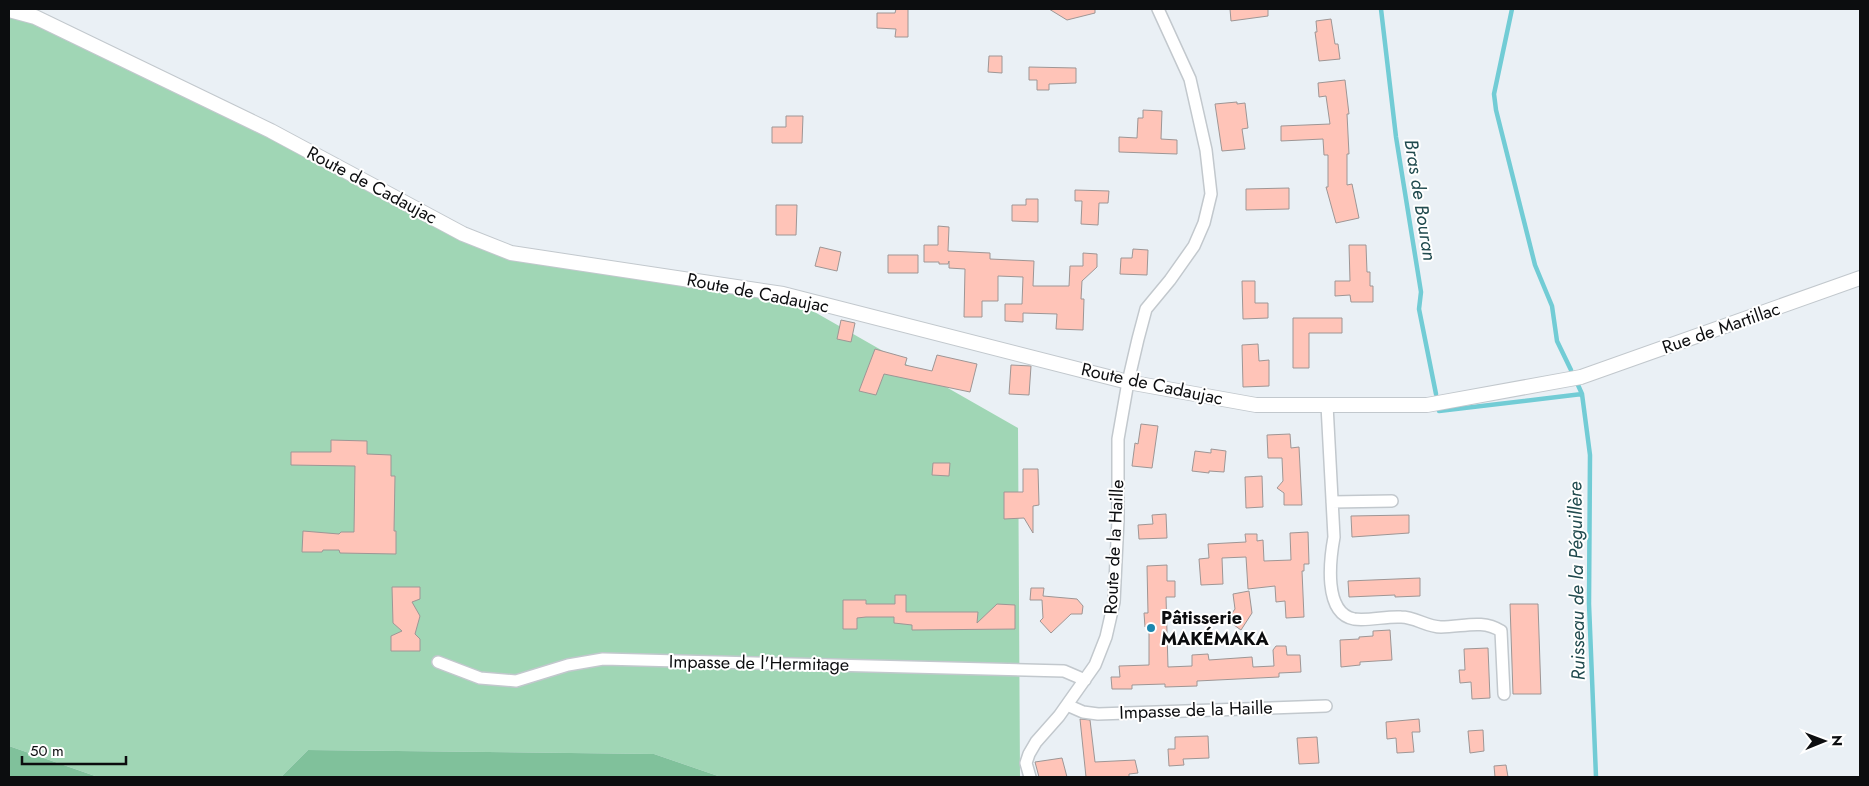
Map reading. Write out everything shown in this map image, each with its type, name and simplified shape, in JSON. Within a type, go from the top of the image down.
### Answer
[{"type":"street","name":"Route de la Haille","points":[[1030,777],[1026,763],[1029,754],[1036,742],[1060,716],[1095,665],[1106,637],[1114,602],[1118,520],[1118,439],[1128,382],[1146,309],[1170,280],[1194,246],[1204,223],[1211,194],[1206,150],[1190,80],[1158,9]]},
{"type":"street","name":"Route de Cadaujac","points":[[9,10],[34,18],[254,123],[462,234],[511,253],[783,294],[1128,382],[1256,405],[1427,405],[1581,376]]},
{"type":"street","name":"Rue de Martillac","points":[[1581,376],[1860,278]]},
{"type":"street","points":[[1327,405],[1334,537],[1330,557],[1331,590],[1335,603],[1343,612],[1354,619],[1401,617],[1441,627],[1492,625],[1501,631],[1504,694]]},
{"type":"street","points":[[1332,502],[1392,501]]},
{"type":"street","name":"Impasse de l'Hermitage","points":[[438,662],[480,678],[516,681],[568,664],[603,659],[1064,671],[1085,680]]},
{"type":"street","name":"Impasse de la Haille","points":[[1067,705],[1083,712],[1098,714],[1326,706]]},
{"type":"green space","points":[[9,10],[511,253],[783,294],[1018,428],[1020,777],[721,777],[654,754],[308,750],[281,777],[98,777],[9,746]]},
{"type":"green space","points":[[9,746],[98,777],[9,777]]},
{"type":"green space","points":[[308,750],[654,754],[721,777],[281,777]]},
{"type":"building","points":[[896,9],[908,9],[908,37],[895,37],[896,29],[877,28],[877,13],[895,13]]},
{"type":"building","points":[[1049,9],[1095,9],[1095,13],[1067,20]]},
{"type":"building","points":[[1230,9],[1268,9],[1268,16],[1231,21]]},
{"type":"building","points":[[1331,19],[1335,44],[1338,44],[1340,59],[1319,61],[1315,32],[1317,32],[1316,21]]},
{"type":"building","points":[[989,56],[1002,56],[1002,73],[988,72]]},
{"type":"building","points":[[1029,67],[1076,68],[1076,83],[1049,84],[1049,90],[1037,90],[1037,80],[1029,80]]},
{"type":"building","points":[[1345,80],[1349,114],[1347,114],[1349,154],[1347,154],[1347,185],[1352,184],[1359,218],[1336,223],[1326,187],[1328,187],[1328,155],[1324,155],[1323,139],[1281,141],[1281,126],[1330,124],[1326,96],[1319,97],[1318,83]]},
{"type":"building","points":[[1237,102],[1237,104],[1245,103],[1248,128],[1242,129],[1245,149],[1222,151],[1215,104]]},
{"type":"building","points":[[1143,110],[1162,111],[1161,139],[1177,140],[1177,154],[1119,152],[1119,137],[1137,138],[1138,118],[1143,118]]},
{"type":"building","points":[[786,116],[803,116],[802,143],[772,143],[772,127],[786,127]]},
{"type":"building","points":[[1289,188],[1289,209],[1246,210],[1246,189]]},
{"type":"building","points":[[1075,190],[1109,191],[1108,203],[1099,203],[1098,225],[1081,224],[1082,201],[1075,201]]},
{"type":"building","points":[[1026,199],[1038,199],[1038,222],[1012,221],[1012,205],[1026,205]]},
{"type":"building","points":[[776,205],[797,205],[796,235],[776,235]]},
{"type":"building","points":[[938,226],[949,227],[948,251],[990,253],[990,259],[1034,261],[1033,286],[1069,286],[1070,266],[1083,266],[1083,253],[1097,254],[1097,267],[1082,281],[1081,299],[1084,299],[1083,330],[1056,329],[1057,314],[1023,313],[1023,322],[1005,321],[1005,304],[1022,304],[1023,277],[998,276],[998,301],[982,301],[982,317],[964,317],[965,269],[949,268],[949,261],[948,264],[924,262],[924,245],[938,245]]},
{"type":"building","points":[[1349,245],[1366,245],[1367,272],[1370,272],[1370,286],[1373,286],[1373,302],[1351,302],[1350,295],[1335,296],[1335,281],[1350,281]]},
{"type":"building","points":[[820,247],[841,252],[837,271],[815,266]]},
{"type":"building","points":[[1133,249],[1148,250],[1147,275],[1120,274],[1121,258],[1132,258]]},
{"type":"building","points":[[888,255],[918,255],[918,273],[888,273]]},
{"type":"building","points":[[1242,281],[1255,281],[1255,303],[1268,303],[1268,318],[1243,319]]},
{"type":"building","points":[[1293,318],[1342,318],[1342,333],[1309,333],[1309,368],[1293,368]]},
{"type":"building","points":[[841,320],[855,323],[851,342],[837,339]]},
{"type":"building","points":[[1258,344],[1259,361],[1269,360],[1269,386],[1243,387],[1242,345]]},
{"type":"building","points":[[875,349],[907,358],[905,365],[932,371],[937,355],[977,364],[970,392],[884,374],[876,395],[859,391]]},
{"type":"building","points":[[1011,365],[1031,366],[1029,395],[1009,394]]},
{"type":"building","points":[[1141,424],[1158,426],[1152,468],[1132,466],[1135,443],[1138,444]]},
{"type":"building","points":[[1290,434],[1291,448],[1299,447],[1302,505],[1284,505],[1284,493],[1277,488],[1283,481],[1282,458],[1268,458],[1267,435]]},
{"type":"building","points":[[331,440],[367,441],[367,454],[391,455],[391,476],[395,476],[394,531],[396,531],[396,554],[340,553],[339,550],[302,552],[303,531],[339,534],[341,532],[354,532],[355,466],[291,465],[291,452],[331,452]]},
{"type":"building","points":[[1211,449],[1226,451],[1224,472],[1192,471],[1195,451],[1211,453]]},
{"type":"building","points":[[933,463],[950,463],[949,476],[932,475]]},
{"type":"building","points":[[1023,469],[1038,469],[1039,505],[1033,506],[1033,533],[1024,518],[1004,519],[1004,492],[1023,492]]},
{"type":"building","points":[[1262,476],[1263,507],[1246,508],[1245,477]]},
{"type":"building","points":[[1166,514],[1167,538],[1139,539],[1138,525],[1153,524],[1152,515]]},
{"type":"building","points":[[1409,515],[1409,533],[1352,537],[1351,516]]},
{"type":"building","points":[[1308,532],[1309,564],[1304,564],[1304,571],[1302,571],[1304,617],[1286,618],[1285,601],[1276,602],[1275,586],[1248,589],[1246,557],[1222,558],[1223,584],[1201,585],[1199,559],[1209,558],[1208,544],[1246,542],[1245,534],[1257,534],[1257,541],[1263,540],[1264,561],[1291,560],[1290,533]]},
{"type":"building","points":[[1167,565],[1167,581],[1175,581],[1175,597],[1166,597],[1168,667],[1192,666],[1192,655],[1208,654],[1209,660],[1252,657],[1253,667],[1274,666],[1273,650],[1276,646],[1286,646],[1287,655],[1300,655],[1301,672],[1279,673],[1279,677],[1197,681],[1197,686],[1165,687],[1165,684],[1132,685],[1132,689],[1112,689],[1111,677],[1120,677],[1119,666],[1149,665],[1149,627],[1145,627],[1144,613],[1148,613],[1147,566]]},
{"type":"building","points":[[1420,578],[1420,596],[1349,597],[1348,581]]},
{"type":"building","points":[[392,587],[420,587],[420,599],[412,602],[420,616],[415,634],[420,639],[420,651],[391,651],[391,636],[402,631],[393,623]]},
{"type":"building","points":[[1031,588],[1044,588],[1043,596],[1077,599],[1083,606],[1082,614],[1071,614],[1051,633],[1040,621],[1043,618],[1042,600],[1030,600]]},
{"type":"building","points":[[1249,591],[1252,613],[1241,630],[1227,620],[1235,609],[1233,594]]},
{"type":"building","points":[[895,595],[906,595],[906,612],[978,612],[977,623],[997,604],[1015,605],[1015,629],[912,630],[912,625],[894,623],[894,617],[866,617],[857,618],[857,629],[843,629],[843,600],[866,600],[866,604],[895,604]]},
{"type":"building","points":[[1510,604],[1538,604],[1541,694],[1513,694]]},
{"type":"building","points":[[1390,630],[1392,660],[1360,662],[1360,665],[1341,667],[1340,640],[1359,639],[1359,637],[1373,636],[1373,631]]},
{"type":"building","points":[[1488,648],[1490,698],[1472,699],[1471,682],[1460,683],[1459,670],[1465,670],[1464,649]]},
{"type":"building","points":[[1080,719],[1090,720],[1095,762],[1135,760],[1138,773],[1129,774],[1129,777],[1086,777]]},
{"type":"building","points":[[1419,719],[1420,732],[1412,732],[1414,752],[1397,753],[1396,738],[1387,739],[1386,722]]},
{"type":"building","points":[[1483,730],[1484,751],[1470,753],[1468,731]]},
{"type":"building","points":[[1208,736],[1209,758],[1183,759],[1184,765],[1169,766],[1168,749],[1175,749],[1175,737]]},
{"type":"building","points":[[1317,737],[1319,763],[1299,764],[1297,738]]},
{"type":"building","points":[[1062,758],[1067,777],[1039,777],[1035,762]]},
{"type":"building","points":[[1506,765],[1508,777],[1495,777],[1494,766]]},
{"type":"waterway","name":"Bras de Bouran","points":[[1381,9],[1396,137],[1421,292],[1419,309],[1436,394]]},
{"type":"waterway","name":"Ruisseau de la Péguillère","points":[[1512,9],[1494,94],[1496,110],[1535,265],[1552,306],[1557,341],[1571,370]]},
{"type":"waterway","name":"Ruisseau de la Péguillère","points":[[1578,385],[1582,394],[1590,455],[1589,604],[1596,777]]},
{"type":"waterway","name":"Bras de Bouran","points":[[1439,411],[1582,394]]},
{"type":"place","name":"Pâtisserie MAKÉMAKA","points":[[1151,628]]}]
